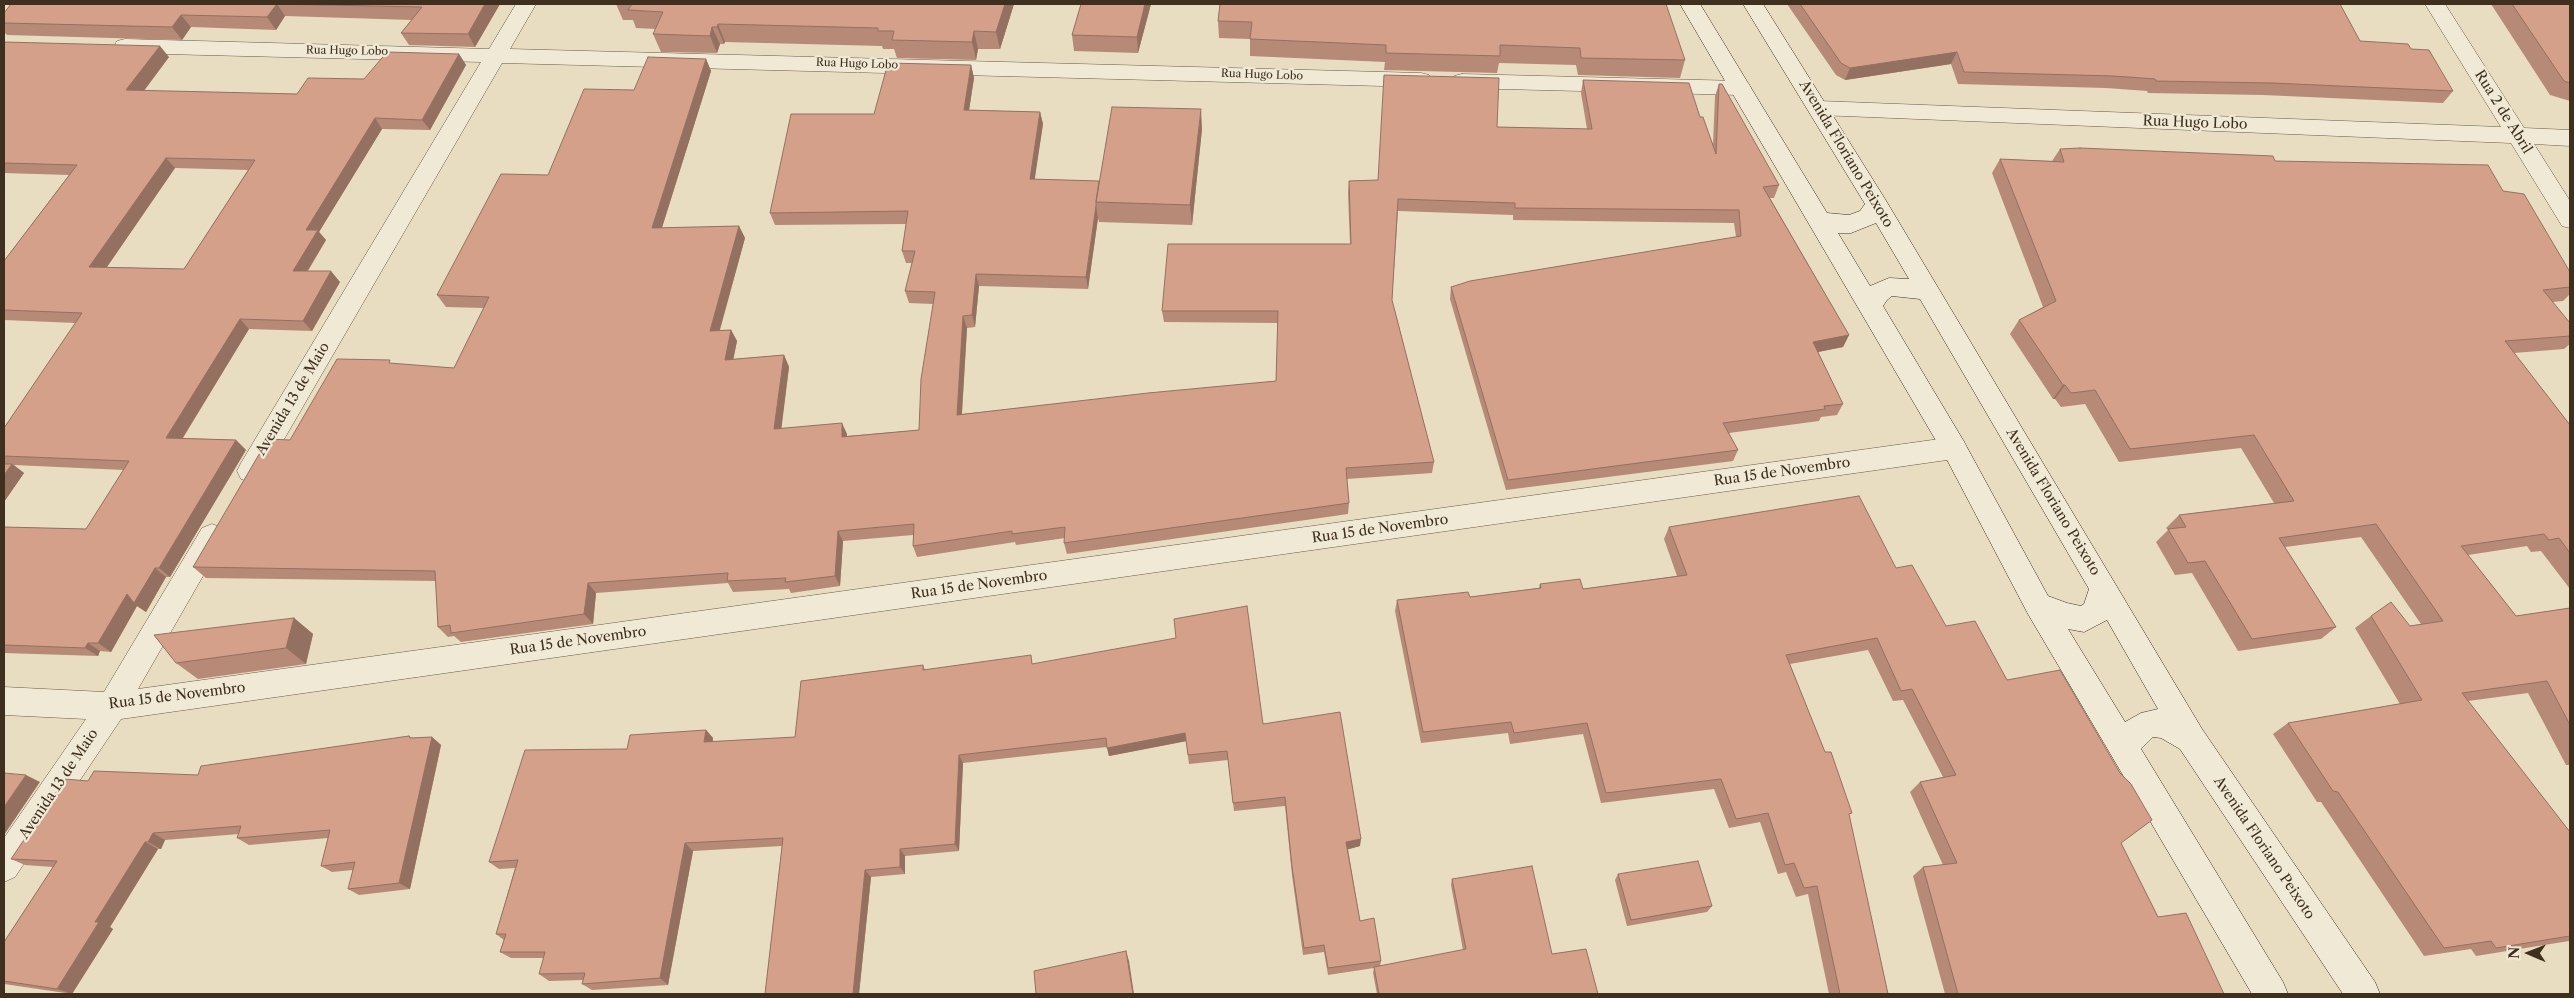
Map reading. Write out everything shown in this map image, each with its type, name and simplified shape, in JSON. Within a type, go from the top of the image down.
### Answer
[{"type":"street","name":"Avenida 13 de Maio","points":[[238,492],[526,4]]},
{"type":"street","points":[[1690,4],[1954,448],[2038,605],[2271,994]]},
{"type":"street","name":"Avenida Floriano Peixoto","points":[[1753,4],[1819,108],[1877,205],[2104,588],[2191,739],[2363,994]]},
{"type":"street","name":"Rua 2 de Abril","points":[[2435,4],[2570,220]]},
{"type":"street","name":"Rua Hugo Lobo","points":[[102,46],[1740,88]]},
{"type":"street","name":"Rua Hugo Lobo","points":[[1819,108],[2570,138]]},
{"type":"street","points":[[1817,219],[1835,224],[1851,224],[1868,217],[1877,205]]},
{"type":"street","points":[[1870,306],[1878,293],[1889,287],[1927,290]]},
{"type":"street","name":"Rua 15 de Novembro","points":[[4,701],[112,706],[1954,448]]},
{"type":"street","name":"Avenida 13 de Maio","points":[[4,866],[112,706],[223,517]]},
{"type":"street","points":[[2038,605],[2066,616],[2084,619],[2096,612],[2104,588]]},
{"type":"street","points":[[2123,748],[2138,728],[2152,723],[2165,724],[2191,739]]},
{"type":"building","points":[[11,4],[277,4],[267,17],[181,15],[172,27],[4,23],[4,13]]},
{"type":"building","points":[[277,4],[485,4],[468,34],[401,33],[422,7]]},
{"type":"building","points":[[632,4],[1005,4],[996,32],[974,31],[972,42],[892,40],[894,31],[878,31],[878,28],[718,24],[717,27],[712,27],[710,36],[653,34],[663,12],[628,10]]},
{"type":"building","points":[[1081,4],[1145,4],[1137,37],[1072,35]]},
{"type":"building","points":[[1220,4],[1666,4],[1685,60],[1581,58],[1580,48],[1500,45],[1500,56],[1386,53],[1386,45],[1250,39],[1252,22],[1218,21]]},
{"type":"building","points":[[1800,4],[2340,4],[2360,41],[2408,44],[2411,49],[2429,50],[2453,91],[2272,83],[2156,81],[2155,79],[2113,76],[1964,72],[1957,52],[1850,68],[1841,63]]},
{"type":"building","points":[[2512,4],[2570,4],[2570,83],[2564,81]]},
{"type":"building","points":[[4,42],[160,46],[126,90],[297,94],[308,78],[364,79],[387,52],[459,54],[422,120],[375,118],[306,230],[318,230],[293,271],[331,271],[303,321],[240,319],[166,438],[236,440],[159,568],[155,568],[134,603],[127,594],[98,643],[88,643],[85,648],[4,645],[4,527],[86,529],[129,461],[4,456],[4,428],[82,313],[4,310],[4,261],[77,165],[4,163]],"holes":[[[166,158],[255,160],[184,269],[89,267]]]},
{"type":"building","points":[[648,57],[706,59],[652,228],[739,226],[710,331],[731,330],[725,360],[784,355],[774,429],[842,423],[842,437],[919,430],[921,379],[935,292],[905,291],[915,251],[902,251],[908,211],[770,213],[791,114],[874,114],[888,63],[971,65],[964,110],[1040,112],[1030,179],[1099,181],[1086,277],[976,274],[972,315],[963,316],[957,415],[1148,393],[1276,381],[1278,311],[1162,311],[1168,244],[1351,244],[1349,181],[1378,180],[1384,75],[1499,78],[1497,127],[1592,129],[1583,80],[1689,83],[1700,117],[1703,117],[1716,154],[1719,84],[1722,84],[1779,185],[1763,187],[1849,335],[1813,342],[1843,404],[1824,406],[1825,409],[1723,423],[1738,450],[1508,480],[1451,287],[1470,281],[1741,236],[1739,210],[1515,208],[1515,203],[1398,199],[1392,300],[1434,462],[1346,468],[1349,503],[1064,543],[1065,527],[1012,534],[1012,531],[913,546],[914,524],[838,531],[835,576],[785,582],[786,578],[727,581],[728,573],[588,583],[584,614],[451,633],[450,625],[438,627],[435,571],[193,567],[268,439],[290,440],[337,359],[390,360],[389,363],[454,368],[489,297],[437,295],[501,174],[548,175],[584,89],[634,90]]},
{"type":"building","points":[[1112,107],[1201,109],[1190,205],[1096,202]]},
{"type":"building","points":[[2080,148],[2273,156],[2275,161],[2488,165],[2503,191],[2524,194],[2570,272],[2570,287],[2543,290],[2570,323],[2570,336],[2505,341],[2570,425],[2570,553],[2559,538],[2549,540],[2544,534],[2461,546],[2516,616],[2570,608],[2570,725],[2547,681],[2462,693],[2570,832],[2570,936],[2496,948],[2491,941],[2444,948],[2338,792],[2333,791],[2288,723],[2422,700],[2371,616],[2391,602],[2410,626],[2443,621],[2376,524],[2279,538],[2336,627],[2252,639],[2205,561],[2188,563],[2168,529],[2186,527],[2179,515],[2294,501],[2254,435],[2130,449],[2095,390],[2071,393],[2063,385],[2019,320],[2056,301],[2000,159],[2064,162],[2060,149]]},
{"type":"building","points":[[4,464],[12,464],[4,475]]},
{"type":"building","points":[[1859,496],[1896,568],[1912,565],[1946,626],[1975,621],[2007,680],[2060,670],[2120,773],[2131,784],[2152,820],[2121,843],[2158,917],[2186,913],[2224,994],[1958,994],[1923,867],[1957,863],[1920,782],[1956,775],[1912,689],[1901,691],[1877,638],[1786,655],[1825,752],[1831,752],[1852,813],[1849,814],[1888,994],[1840,994],[1817,886],[1804,888],[1794,863],[1785,865],[1768,813],[1736,819],[1721,779],[1606,793],[1587,723],[1514,733],[1511,722],[1423,732],[1397,600],[1468,592],[1470,597],[1541,588],[1540,584],[1580,579],[1583,589],[1687,575],[1669,527]]},
{"type":"building","points":[[1247,606],[1263,724],[1340,712],[1361,839],[1346,842],[1360,921],[1374,918],[1381,961],[1328,968],[1324,945],[1304,948],[1292,867],[1285,797],[1233,803],[1227,751],[1188,755],[1185,733],[1107,748],[1106,738],[959,755],[955,844],[900,849],[900,867],[865,870],[853,994],[765,994],[783,838],[685,843],[660,978],[582,984],[585,973],[539,974],[545,952],[500,952],[506,934],[496,934],[518,860],[489,862],[525,750],[627,749],[630,735],[706,730],[704,742],[795,737],[801,681],[923,665],[923,670],[1031,655],[1032,664],[1176,638],[1174,619]]},
{"type":"building","points":[[294,618],[286,648],[176,663],[154,635]]},
{"type":"building","points":[[409,736],[410,738],[432,737],[399,883],[348,889],[355,862],[321,866],[330,830],[237,838],[241,826],[153,833],[148,842],[145,842],[95,922],[99,922],[57,989],[4,981],[4,942],[57,861],[11,859],[65,779],[88,781],[94,771],[198,775],[201,766]]},
{"type":"building","points":[[4,773],[26,775],[4,807]]},
{"type":"building","points":[[1698,861],[1712,906],[1631,920],[1618,874]]},
{"type":"building","points":[[1532,866],[1552,954],[1586,949],[1598,994],[1379,994],[1374,967],[1466,949],[1452,879]]},
{"type":"building","points":[[1126,951],[1133,994],[1036,994],[1034,971]]}]
